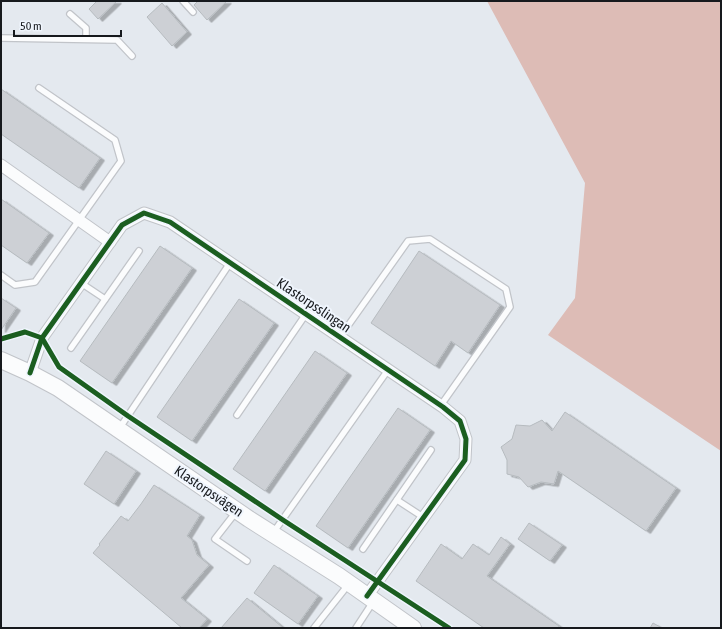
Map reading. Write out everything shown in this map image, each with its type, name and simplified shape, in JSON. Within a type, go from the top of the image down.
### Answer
[{"type":"street","points":[[1,165],[110,242]]},
{"type":"street","name":"Klastorpsslingan","points":[[30,373],[42,338],[122,225],[144,213],[170,222],[388,370],[460,421],[466,439],[465,460],[423,517],[371,598]]},
{"type":"street","name":"Klastorpsvägen","points":[[1,360],[58,388],[237,510],[349,583],[413,628]]},
{"type":"lane","points":[[183,1],[194,12]]},
{"type":"lane","points":[[70,14],[86,28],[86,39]]},
{"type":"lane","points":[[1,38],[117,40],[132,56]]},
{"type":"lane","points":[[1,275],[15,285],[35,282],[121,161],[115,140],[39,88]]},
{"type":"lane","points":[[340,338],[408,241],[430,239],[506,289],[510,307],[440,406]]},
{"type":"lane","points":[[71,348],[139,250]]},
{"type":"lane","points":[[119,429],[230,263]]},
{"type":"lane","points":[[81,283],[105,299]]},
{"type":"lane","points":[[237,415],[306,314]]},
{"type":"lane","points":[[273,533],[388,370]]},
{"type":"lane","points":[[363,549],[431,450]]},
{"type":"lane","points":[[397,500],[423,517]]},
{"type":"lane","points":[[237,510],[215,539],[247,561]]},
{"type":"lane","points":[[314,628],[349,583]]},
{"type":"lane","points":[[356,628],[371,598]]},
{"type":"shaded area","points":[[487,1],[721,1],[721,451],[548,335],[575,298],[585,183]]},
{"type":"building","points":[[97,1],[117,1],[98,19],[89,9]]},
{"type":"building","points":[[198,1],[227,1],[207,20],[194,5]]},
{"type":"building","points":[[162,3],[187,32],[172,46],[147,17]]},
{"type":"building","points":[[1,89],[100,158],[79,188],[1,134]]},
{"type":"building","points":[[1,199],[49,233],[27,263],[1,245]]},
{"type":"building","points":[[160,246],[192,268],[112,383],[80,361]]},
{"type":"building","points":[[419,251],[500,305],[468,353],[451,341],[435,366],[371,323]]},
{"type":"building","points":[[1,298],[16,308],[1,330]]},
{"type":"building","points":[[239,299],[274,323],[192,441],[157,417]]},
{"type":"building","points":[[315,351],[347,373],[265,491],[233,469]]},
{"type":"building","points":[[398,408],[430,430],[348,548],[316,526]]},
{"type":"building","points":[[565,412],[676,488],[646,531],[558,471],[554,484],[541,482],[528,487],[519,477],[507,474],[507,460],[501,447],[512,439],[516,425],[530,426],[542,420],[552,431]]},
{"type":"building","points":[[106,451],[136,471],[114,504],[84,484]]},
{"type":"building","points":[[154,485],[200,515],[187,536],[192,540],[197,555],[209,565],[181,598],[207,619],[199,628],[182,628],[93,553],[121,516],[128,521]]},
{"type":"building","points":[[529,523],[562,545],[550,561],[518,539]]},
{"type":"building","points":[[501,537],[510,544],[487,576],[559,626],[558,628],[484,628],[416,581],[441,544],[462,559],[473,544],[489,555]]},
{"type":"building","points":[[274,565],[318,596],[298,624],[254,593]]},
{"type":"building","points":[[247,598],[282,627],[221,628]]},
{"type":"building","points":[[653,623],[662,628],[650,628]]},
{"type":"cycle path","points":[[30,373],[42,338],[122,225],[144,213],[170,222],[443,407],[460,421],[466,439],[465,460],[367,596]]},
{"type":"cycle path","points":[[1,339],[25,332],[42,338],[59,367],[128,416],[283,520],[449,628]]}]
